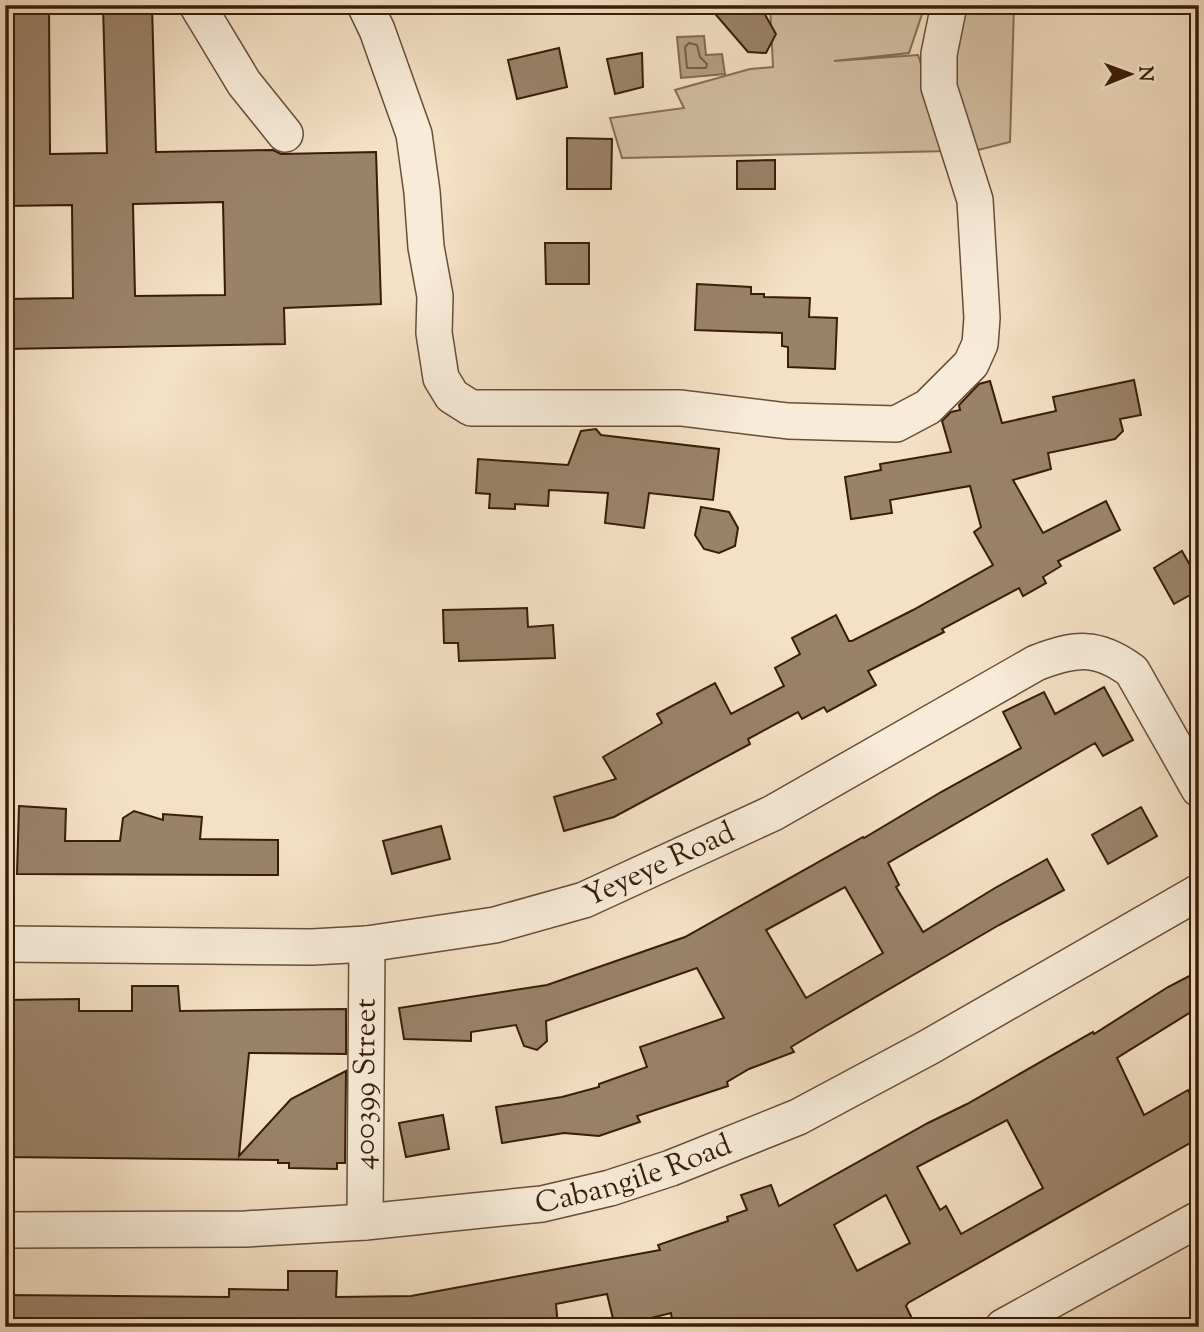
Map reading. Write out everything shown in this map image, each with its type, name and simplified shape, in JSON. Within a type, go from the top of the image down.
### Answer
[{"type":"street","points":[[197,5],[244,83],[285,134]]},
{"type":"street","points":[[365,5],[377,30],[414,134],[426,247],[435,296],[437,356],[441,378],[452,396],[471,408],[681,408],[789,421],[896,424],[935,401],[971,364],[980,344],[982,318],[975,200],[939,87],[939,54],[949,5]]},
{"type":"street","name":"Yeyeye Road","points":[[5,944],[258,948],[367,944],[495,925],[584,900],[773,813],[1024,670],[1063,653],[1088,650],[1115,658],[1132,671],[1199,789]]},
{"type":"street","name":"Cabangile Road","points":[[5,1230],[245,1229],[365,1222],[542,1204],[610,1188],[671,1168],[799,1117],[929,1047],[1199,892]]},
{"type":"street","name":"400399 Street","points":[[365,1222],[367,944]]},
{"type":"street","points":[[1003,1327],[1199,1219]]},
{"type":"shaded area","points":[[770,5],[925,5],[909,53],[834,61],[918,55],[951,151],[622,158],[610,118],[684,108],[675,90],[750,69],[773,67]]},
{"type":"shaded area","points":[[963,5],[1014,5],[1010,142],[970,152],[950,54]]},
{"type":"water","points":[[704,36],[706,55],[722,54],[725,74],[681,78],[677,37]]},
{"type":"building","points":[[5,5],[49,5],[50,154],[107,153],[103,5],[152,5],[156,152],[376,152],[381,304],[284,308],[285,344],[5,349],[5,299],[73,298],[72,205],[5,206]],"holes":[[[223,202],[225,295],[135,296],[133,204]]]},
{"type":"building","points":[[710,8],[763,11],[776,34],[766,53],[748,52]]},
{"type":"building","points":[[559,48],[567,87],[517,99],[508,60]]},
{"type":"building","points":[[642,53],[643,87],[615,94],[607,59]]},
{"type":"building","points":[[567,138],[612,139],[611,189],[567,189]]},
{"type":"building","points":[[775,160],[775,189],[737,189],[737,161]]},
{"type":"building","points":[[545,243],[589,243],[589,284],[546,284]]},
{"type":"building","points":[[697,284],[751,287],[751,294],[764,294],[764,297],[810,298],[809,317],[837,318],[835,369],[788,367],[788,347],[782,346],[782,333],[695,330]]},
{"type":"building","points":[[1134,380],[1141,415],[1120,419],[1123,431],[1115,439],[1048,453],[1051,469],[1013,480],[1043,533],[1106,501],[1120,530],[1058,561],[1061,566],[1043,577],[1046,583],[1023,596],[1019,588],[942,629],[944,632],[868,671],[876,685],[827,712],[824,707],[802,719],[798,712],[748,739],[750,744],[614,817],[564,831],[554,797],[616,779],[603,757],[662,723],[657,714],[715,683],[731,714],[784,686],[775,668],[800,654],[792,638],[836,615],[849,641],[852,641],[993,565],[974,532],[981,527],[970,486],[890,500],[892,513],[851,519],[845,477],[881,470],[880,464],[951,452],[942,421],[951,412],[960,410],[959,405],[979,384],[990,381],[1002,423],[1056,411],[1053,397]]},
{"type":"building","points":[[596,429],[601,435],[719,449],[713,500],[649,493],[644,528],[605,523],[608,493],[549,490],[548,506],[515,504],[515,509],[489,508],[490,494],[476,493],[478,459],[568,465],[581,431]]},
{"type":"building","points":[[701,507],[729,512],[738,528],[735,546],[719,553],[704,549],[695,535]]},
{"type":"building","points":[[1182,551],[1199,581],[1199,590],[1174,604],[1154,568]]},
{"type":"building","points":[[527,608],[528,627],[553,625],[555,658],[459,661],[458,643],[444,643],[443,610]]},
{"type":"building","points":[[1104,687],[1133,740],[1103,756],[1095,743],[888,863],[899,885],[896,887],[923,932],[1047,859],[1064,890],[791,1047],[794,1052],[749,1069],[727,1082],[728,1086],[637,1116],[640,1122],[599,1136],[564,1133],[502,1143],[496,1107],[562,1097],[599,1087],[599,1084],[647,1067],[640,1047],[724,1018],[697,968],[546,1021],[547,1041],[537,1050],[524,1046],[516,1025],[471,1032],[471,1041],[404,1039],[399,1008],[547,985],[685,937],[1021,748],[1003,712],[1044,692],[1055,714]],"holes":[[[845,887],[883,953],[806,998],[766,930]]]},
{"type":"building","points":[[19,806],[66,809],[65,841],[120,841],[123,818],[134,811],[163,820],[163,814],[202,817],[200,839],[278,840],[278,875],[17,874]]},
{"type":"building","points":[[1141,807],[1157,836],[1108,864],[1092,835]]},
{"type":"building","points":[[441,826],[450,859],[392,874],[383,841]]},
{"type":"building","points":[[1199,971],[1199,1007],[1117,1058],[1144,1115],[1188,1090],[1199,1109],[1199,1138],[908,1303],[906,1306],[916,1327],[673,1327],[671,1313],[615,1327],[607,1294],[556,1304],[558,1327],[5,1327],[5,1295],[229,1297],[229,1289],[288,1290],[288,1271],[337,1271],[336,1297],[411,1296],[660,1250],[658,1245],[728,1221],[727,1217],[747,1210],[741,1195],[771,1185],[779,1206],[1093,1032],[1094,1034],[1168,987]],"holes":[[[1007,1120],[1043,1188],[961,1234],[946,1206],[940,1210],[917,1167]],[[886,1195],[910,1243],[857,1271],[834,1225]]]},
{"type":"building","points":[[132,986],[178,986],[180,1011],[346,1009],[346,1054],[249,1053],[239,1156],[291,1099],[346,1071],[345,1163],[337,1163],[337,1169],[289,1168],[289,1163],[278,1163],[278,1160],[5,1157],[5,1000],[79,999],[79,1011],[132,1011]]},
{"type":"building","points":[[443,1115],[449,1149],[406,1157],[399,1123]]}]
